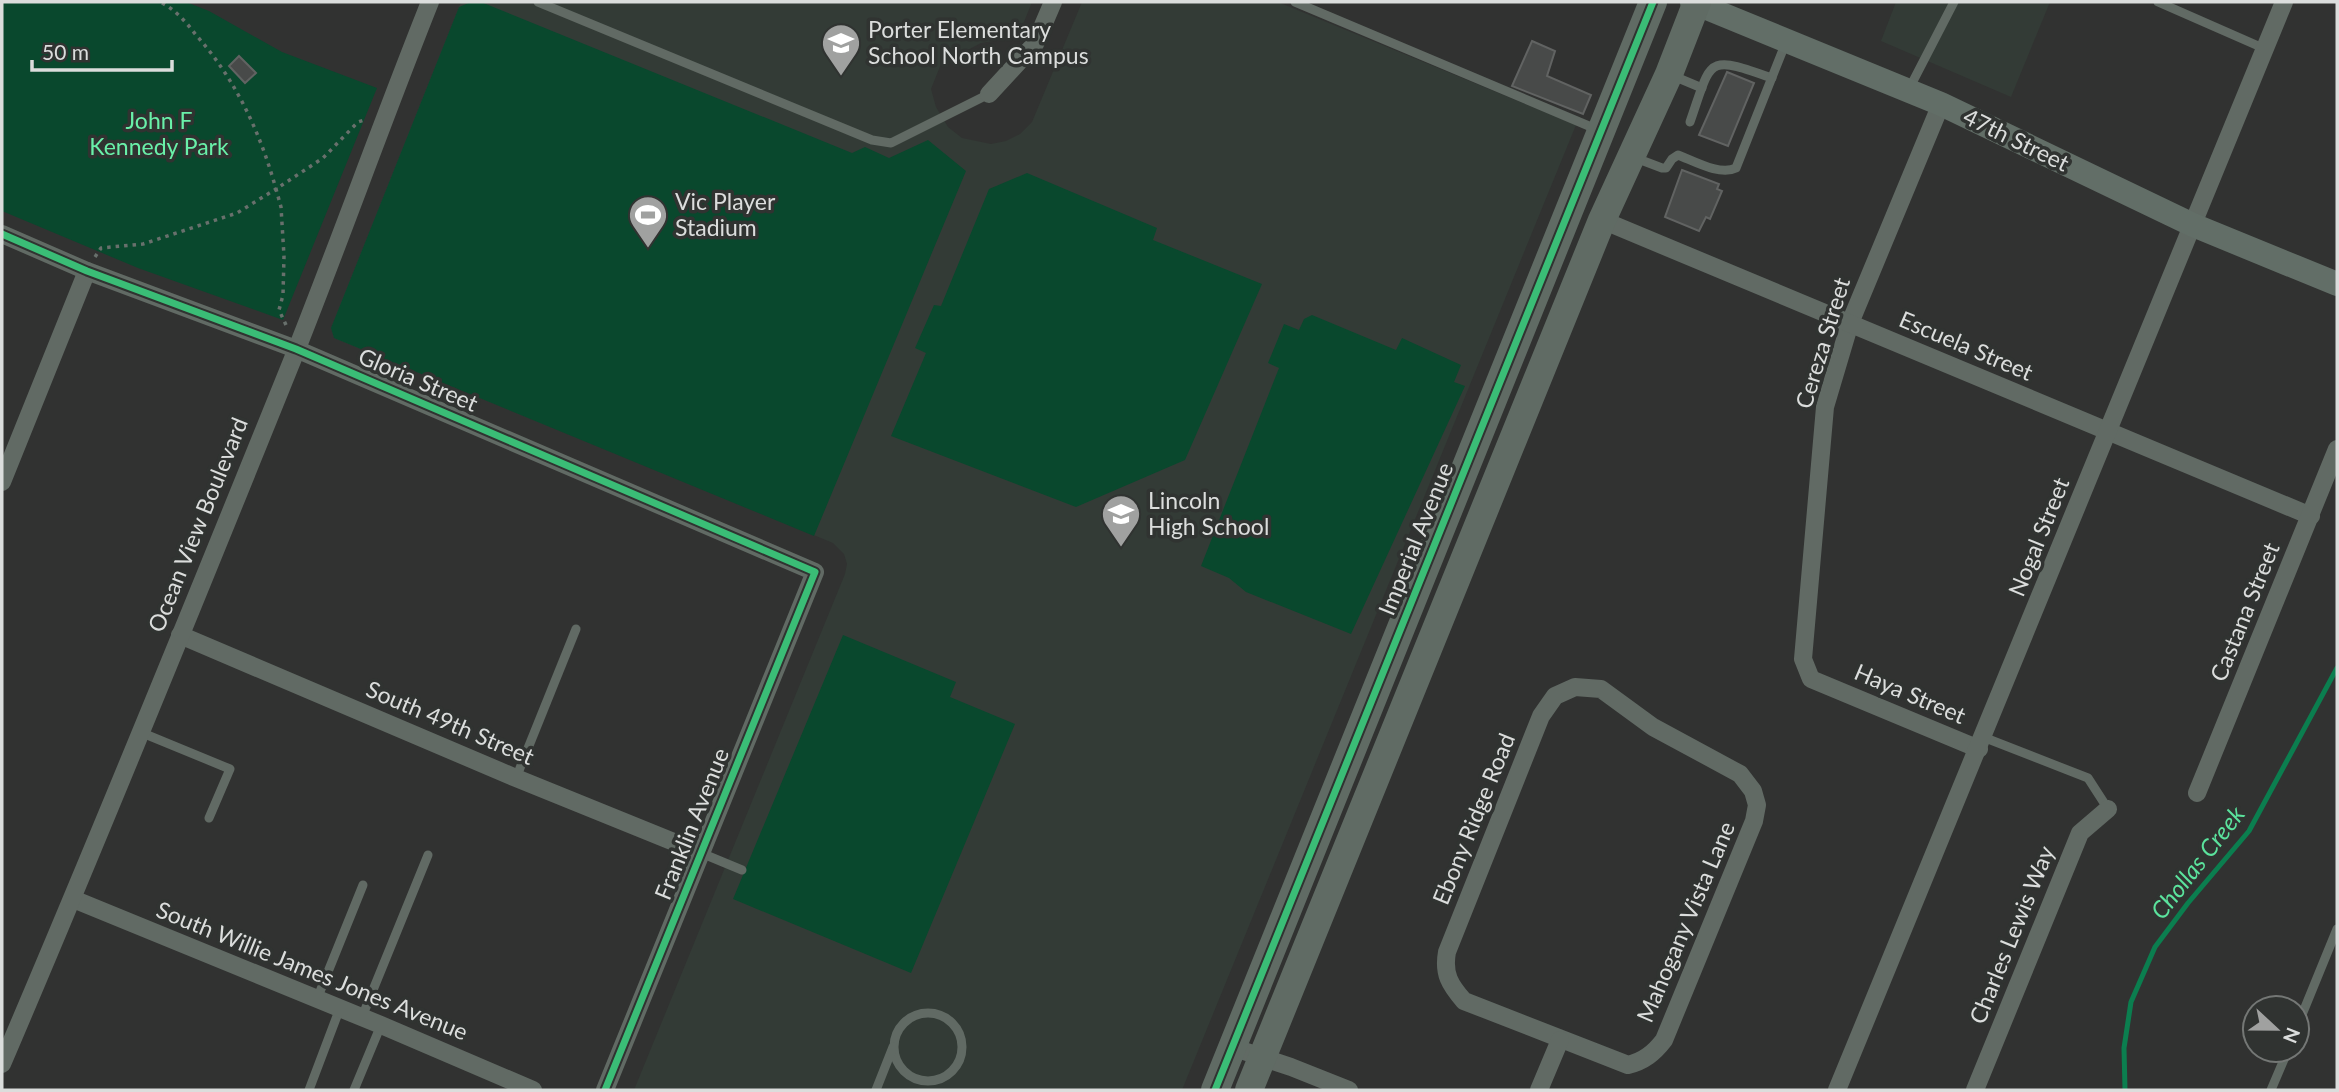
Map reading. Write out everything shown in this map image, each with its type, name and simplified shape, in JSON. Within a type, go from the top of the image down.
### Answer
[{"type":"main road","name":"Imperial Avenue","points":[[1214,1090],[1653,2]]},
{"type":"main road","name":"47th Street","points":[[1695,2],[1941,104],[2193,225],[2337,284]]},
{"type":"main road","points":[[1249,1090],[1602,220],[1670,74],[1695,2]]},
{"type":"street","name":"Ocean View Boulevard","points":[[2,1064],[73,899],[296,349],[430,2]]},
{"type":"street","points":[[989,94],[1035,44],[1053,2]]},
{"type":"street","name":"Nogal Street","points":[[1837,1090],[2193,225],[2208,181],[2284,2]]},
{"type":"street","name":"Cereza Street","points":[[1823,684],[1811,679],[1803,659],[1825,407],[1850,323],[1941,104]]},
{"type":"street","name":"Escuela Street","points":[[1602,220],[2311,516]]},
{"type":"street","name":"Gloria Street","points":[[2,234],[88,271],[296,349],[815,572]]},
{"type":"street","points":[[2,482],[88,271]]},
{"type":"street","name":"Castana Street","points":[[2197,793],[2337,449]]},
{"type":"street","name":"Franklin Avenue","points":[[605,1090],[815,572]]},
{"type":"street","name":"South 49th Street","points":[[180,635],[516,778],[701,853]]},
{"type":"street","name":"Haya Street","points":[[1823,684],[1981,743]]},
{"type":"street","name":"Ebony Ridge Road","points":[[1560,1040],[1464,1001],[1449,984],[1444,967],[1447,952],[1541,716],[1555,696],[1574,687],[1601,689],[1653,727],[1740,774],[1753,790]]},
{"type":"street","name":"Mahogany Vista Lane","points":[[1560,1040],[1628,1065],[1638,1063],[1655,1052],[1664,1040],[1754,821],[1757,805],[1753,790]]},
{"type":"street","name":"Charles Lewis Way","points":[[1975,1090],[2080,833],[2108,809]]},
{"type":"street","name":"South Willie James Jones Avenue","points":[[73,899],[533,1090]]},
{"type":"street","points":[[1539,1090],[1560,1040]]},
{"type":"street","points":[[1233,1047],[1349,1090]]},
{"type":"lane","points":[[538,2],[882,142],[891,143],[989,94]]},
{"type":"lane","points":[[1295,2],[1601,131]]},
{"type":"lane","points":[[1908,91],[1954,2]]},
{"type":"lane","points":[[2158,2],[2263,48]]},
{"type":"lane","points":[[1630,156],[1662,168],[1678,155],[1719,170],[1731,171],[1736,168],[1786,41]]},
{"type":"lane","points":[[1690,122],[1708,71],[1724,63],[1772,78]]},
{"type":"lane","points":[[1670,74],[1702,88]]},
{"type":"lane","points":[[516,778],[576,629]]},
{"type":"lane","points":[[140,732],[230,769],[209,818]]},
{"type":"lane","points":[[1981,743],[2088,778],[2108,809]]},
{"type":"lane","points":[[701,853],[742,870]]},
{"type":"lane","points":[[362,1017],[428,855]]},
{"type":"lane","points":[[317,999],[363,885]]},
{"type":"lane","points":[[2310,994],[2337,929]]},
{"type":"lane","points":[[309,1090],[340,1008]]},
{"type":"lane","points":[[876,1090],[897,1034],[903,1024],[912,1017],[933,1013],[943,1016],[958,1031],[962,1051],[959,1062],[943,1077],[932,1081],[910,1076],[901,1068],[894,1046]]},
{"type":"lane","points":[[354,1090],[381,1025]]},
{"type":"lane","points":[[2271,1090],[2282,1064]]},
{"type":"lane","points":[[938,1090],[943,1077]]},
{"type":"path","points":[[160,2],[181,17],[233,82],[265,150],[281,207],[284,256],[279,310],[296,349]]},
{"type":"path","points":[[88,271],[101,248],[143,244],[237,213],[323,159],[358,122],[371,117],[382,121]]},
{"type":"shaded area","name":"Lincoln High School","points":[[461,2],[1032,2],[1018,37],[981,43],[941,64],[931,89],[936,107],[948,127],[962,138],[991,144],[1020,134],[1032,122],[1082,2],[1278,2],[1576,125],[1182,1090],[634,1090],[847,564],[844,554],[833,543],[334,338],[331,328]]},
{"type":"shaded area","points":[[1896,2],[2050,2],[2011,97],[1881,41]]},
{"type":"green space","name":"John F Kennedy Park","points":[[2,2],[186,2],[209,11],[282,52],[377,88],[283,320],[138,268],[2,211]]},
{"type":"green space","name":"Vic Player Stadium","points":[[471,2],[481,2],[852,153],[865,147],[889,158],[928,140],[966,171],[814,536],[334,338],[331,328],[459,7]]},
{"type":"green space","points":[[1027,173],[1157,228],[1153,240],[1262,284],[1185,460],[1076,507],[891,436],[926,353],[915,348],[934,305],[941,306],[989,189]]},
{"type":"green space","points":[[1312,315],[1396,350],[1402,338],[1461,365],[1454,382],[1465,386],[1351,634],[1246,592],[1229,578],[1201,566],[1279,368],[1268,363],[1284,324],[1299,330],[1304,319]]},
{"type":"green space","points":[[843,635],[956,682],[950,697],[1015,724],[911,973],[733,899]]},
{"type":"building","points":[[1532,41],[1555,51],[1547,76],[1591,95],[1583,114],[1512,86]]},
{"type":"building","points":[[239,56],[256,73],[245,83],[229,66]]},
{"type":"building","points":[[1727,72],[1754,83],[1728,146],[1699,135]]},
{"type":"building","points":[[1682,170],[1719,184],[1717,189],[1722,191],[1710,219],[1706,217],[1699,231],[1665,217]]},
{"type":"waterway","name":"Chollas Creek","points":[[2125,1090],[2124,1048],[2131,1002],[2155,947],[2249,831],[2337,668]]},
{"type":"cycle path","points":[[1215,1090],[1653,2]]},
{"type":"cycle path","points":[[2,234],[87,271],[296,349],[815,572],[605,1090]]},
{"type":"place","name":"Porter Elementary School North Campus","points":[[841,77]]},
{"type":"place","name":"Vic Player Stadium","points":[[648,249]]},
{"type":"place","name":"Lincoln High School","points":[[1121,548]]}]
